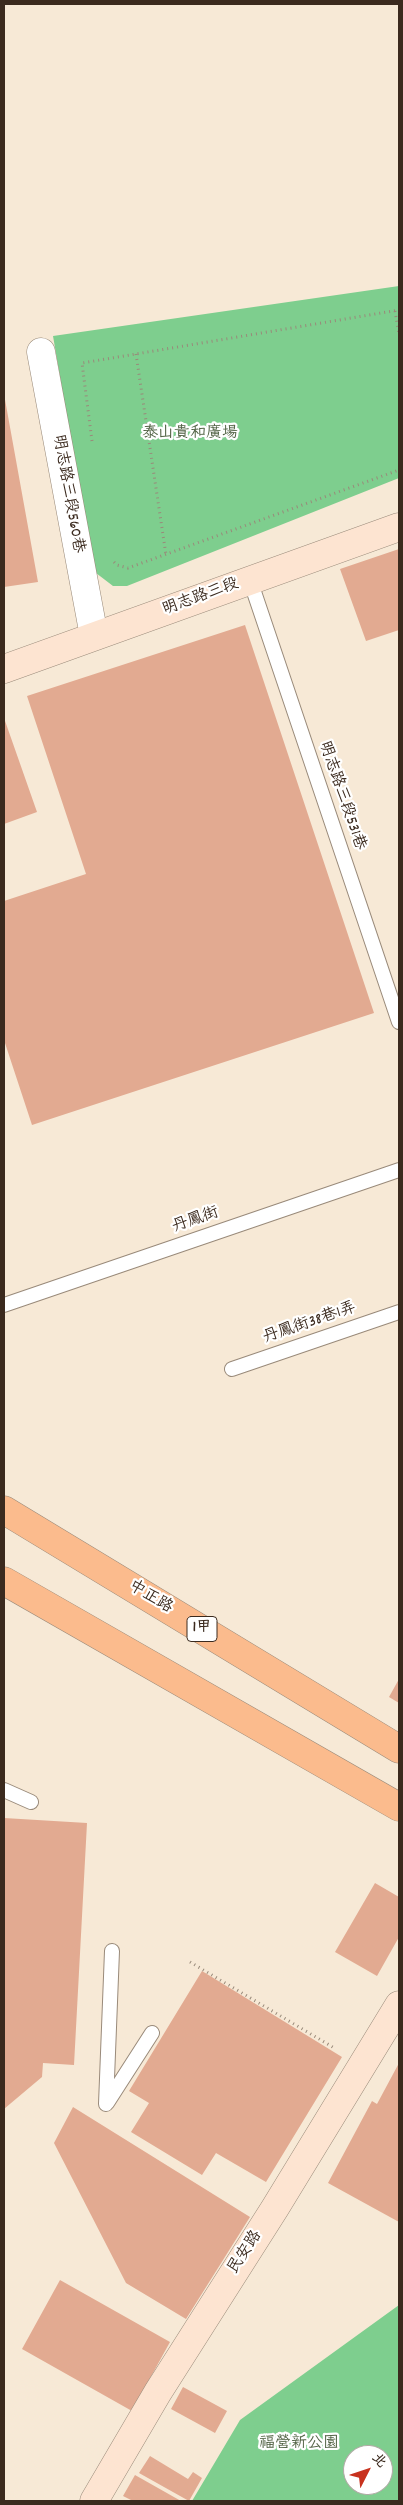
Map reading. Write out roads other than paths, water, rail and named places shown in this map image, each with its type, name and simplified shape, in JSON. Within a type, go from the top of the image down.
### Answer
[{"type":"main road","name":"中正路","points":[[4,1510],[399,1749]]},
{"type":"main road","points":[[4,1581],[399,1807]]},
{"type":"street","name":"明志路三段560巷","points":[[41,352],[94,636]]},
{"type":"street","name":"明志路三段","points":[[4,669],[399,528]]},
{"type":"street","name":"民安路","points":[[94,2501],[158,2392],[275,2208],[399,2005]]},
{"type":"lane","name":"明志路三段531巷","points":[[250,580],[399,1022]]},
{"type":"lane","name":"丹鳳街","points":[[4,1305],[399,1170]]},
{"type":"lane","name":"丹鳳街38巷1弄","points":[[232,1369],[399,1312]]},
{"type":"lane","points":[[4,1790],[31,1802]]},
{"type":"lane","points":[[112,1951],[106,2104],[152,2032]]},
{"type":"park label","name":"泰山貴和廣場","points":[[190,435]]},
{"type":"park label","name":"福營新公園","points":[[299,2445]]}]
